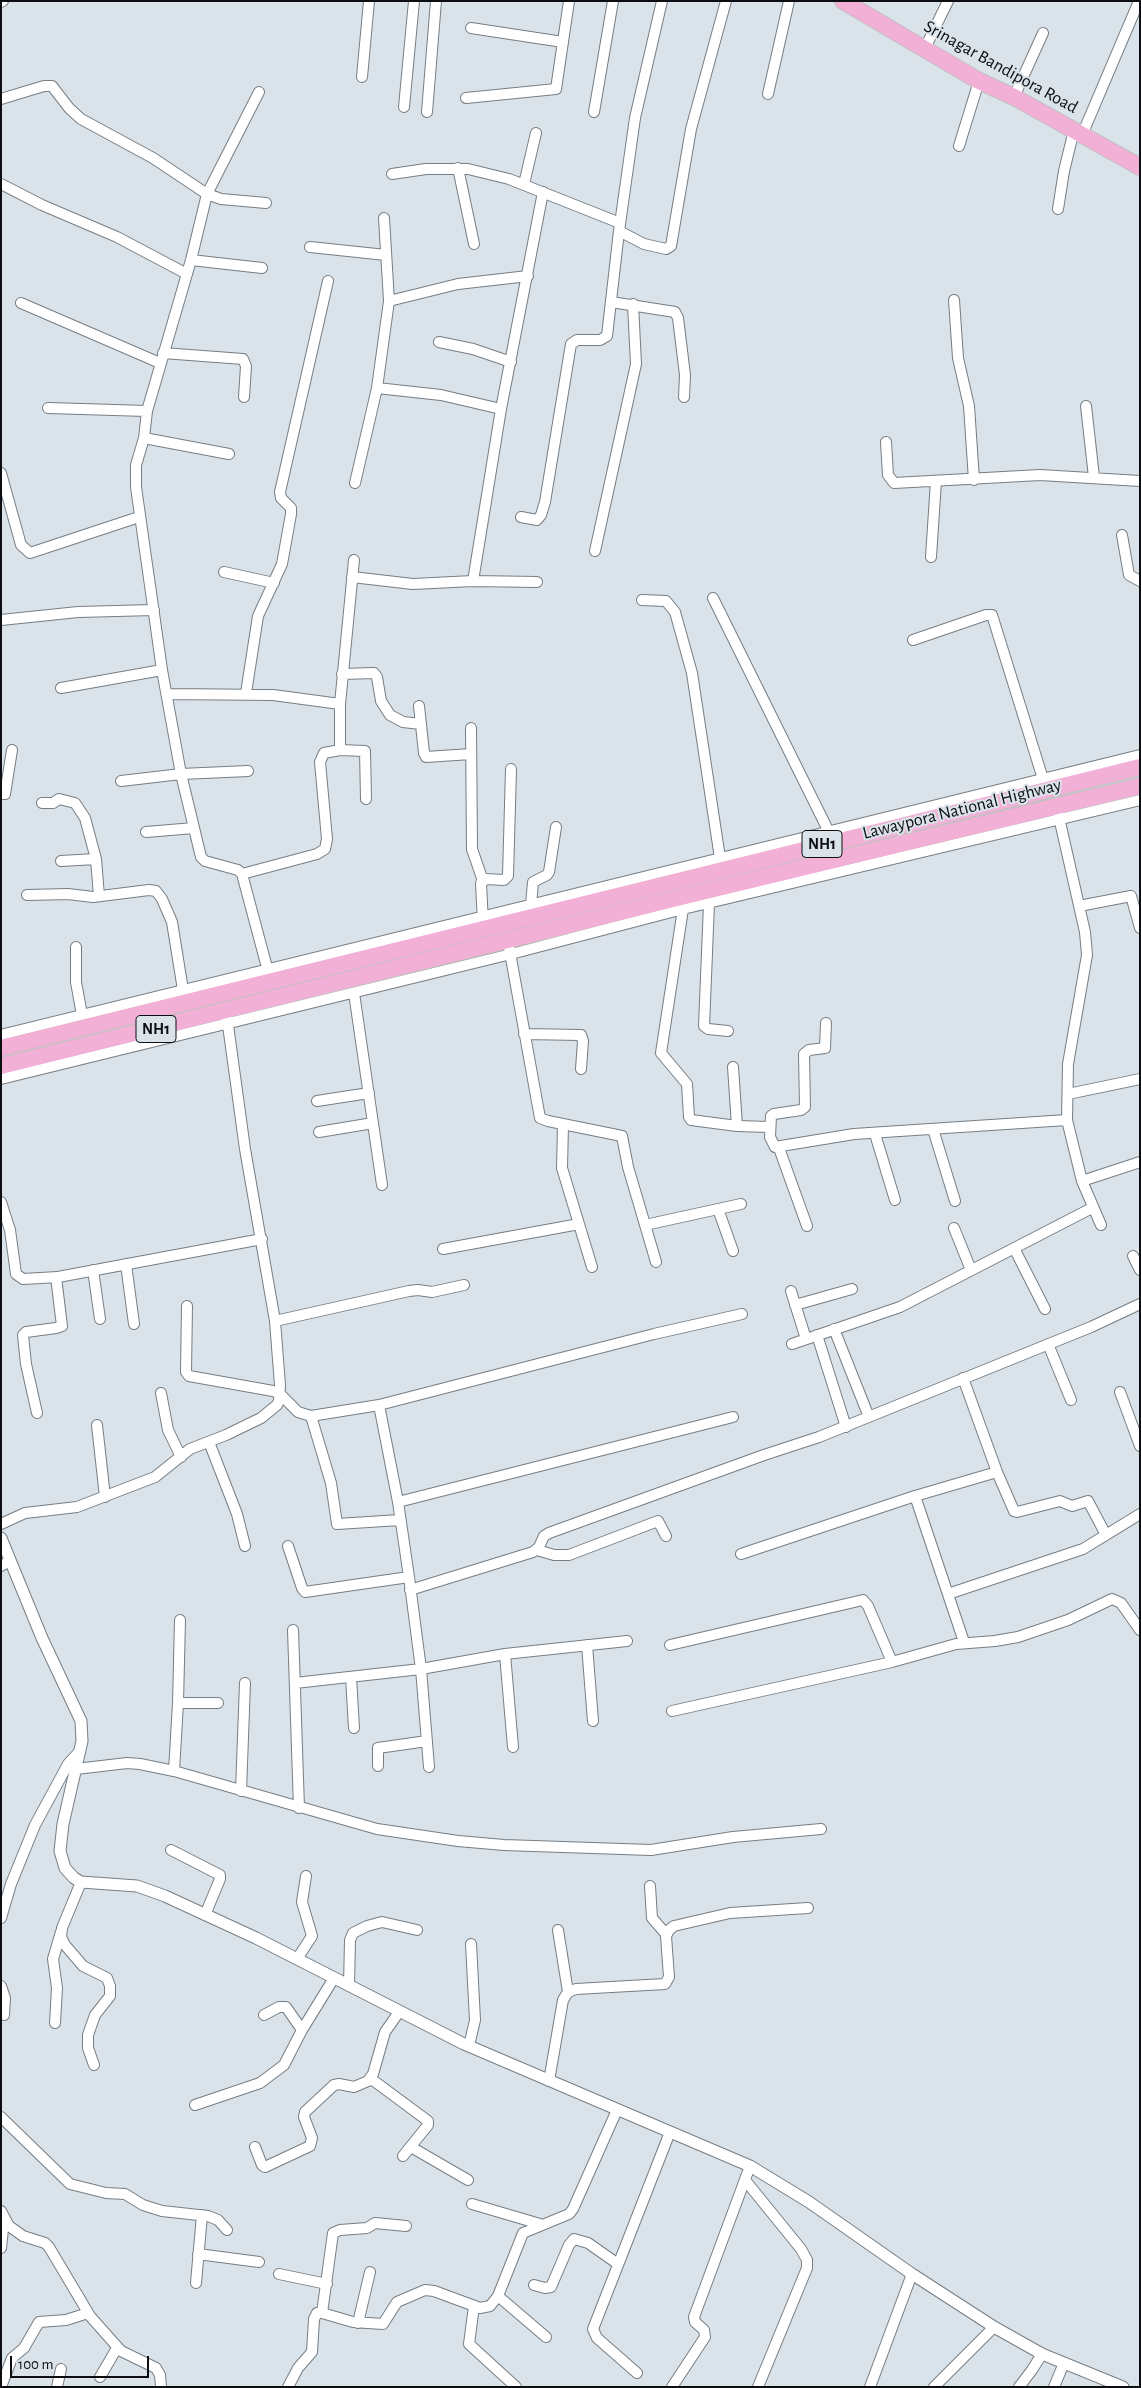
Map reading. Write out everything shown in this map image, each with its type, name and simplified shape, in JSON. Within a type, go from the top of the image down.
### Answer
[{"type":"highway","name":"Srinagar Bandipora Road","points":[[843,1],[979,81],[1014,97],[1140,167]]},
{"type":"highway","name":"NH1","points":[[1,1048],[269,975],[726,863],[1140,768]]},
{"type":"highway","name":"Lawaypora National Highway","points":[[736,884],[1058,813],[1140,786]]},
{"type":"highway","points":[[726,863],[736,884]]},
{"type":"highway","name":"NH1","points":[[1,1066],[227,1018],[310,990],[510,947],[736,884]]},
{"type":"street","points":[[362,77],[369,1]]},
{"type":"street","points":[[404,107],[414,1]]},
{"type":"street","points":[[427,112],[436,1]]},
{"type":"street","points":[[466,98],[556,89],[569,1]]},
{"type":"street","points":[[594,112],[613,1]]},
{"type":"street","points":[[521,517],[537,520],[545,502],[571,344],[577,340],[605,338],[635,118],[662,1]]},
{"type":"street","points":[[392,174],[458,168],[489,173],[543,192],[619,227],[644,244],[666,249],[671,246],[692,129],[726,1]]},
{"type":"street","points":[[768,94],[789,1]]},
{"type":"street","points":[[924,48],[948,1]]},
{"type":"street","points":[[1058,209],[1064,171],[1078,133],[1139,1]]},
{"type":"street","points":[[471,28],[563,42]]},
{"type":"street","points":[[1014,97],[1043,33]]},
{"type":"street","points":[[959,146],[979,81]]},
{"type":"street","points":[[1,99],[44,86],[52,86],[69,108],[81,119],[153,158],[207,194],[221,199],[266,203]]},
{"type":"street","points":[[1,1035],[183,990],[269,975],[242,874],[238,870],[202,859],[181,774],[168,694],[162,670],[139,517],[136,475],[144,438],[147,411],[191,260],[207,194],[259,92]]},
{"type":"street","points":[[524,184],[536,133]]},
{"type":"street","points":[[458,168],[474,244]]},
{"type":"street","points":[[1,184],[117,237],[186,274]]},
{"type":"street","points":[[472,581],[501,409],[543,192]]},
{"type":"street","points":[[355,483],[377,388],[389,301],[384,218]]},
{"type":"street","points":[[310,247],[386,255]]},
{"type":"street","points":[[191,260],[262,268]]},
{"type":"street","points":[[389,301],[458,284],[528,276]]},
{"type":"street","points":[[246,694],[255,626],[265,598],[282,564],[291,508],[281,498],[280,492],[328,280]]},
{"type":"street","points":[[954,300],[958,358],[969,406],[974,480]]},
{"type":"street","points":[[611,302],[670,310],[677,315],[685,375],[684,397]]},
{"type":"street","points":[[21,303],[161,358],[243,359],[246,366],[244,397]]},
{"type":"street","points":[[595,551],[636,364],[633,304]]},
{"type":"street","points":[[439,342],[473,349],[510,362]]},
{"type":"street","points":[[377,388],[441,395],[501,409]]},
{"type":"street","points":[[1086,406],[1094,477]]},
{"type":"street","points":[[48,408],[147,411]]},
{"type":"street","points":[[144,438],[229,454]]},
{"type":"street","points":[[886,442],[888,475],[890,481],[897,483],[1040,475],[1140,481]]},
{"type":"street","points":[[1,472],[21,545],[30,554],[139,517]]},
{"type":"street","points":[[931,557],[936,481]]},
{"type":"street","points":[[1122,535],[1129,576],[1140,581]]},
{"type":"street","points":[[340,750],[342,674],[354,560]]},
{"type":"street","points":[[224,572],[274,583]]},
{"type":"street","points":[[352,578],[413,584],[472,581],[537,582]]},
{"type":"street","points":[[713,598],[829,832]]},
{"type":"street","points":[[642,600],[666,601],[675,612],[692,673],[726,863]]},
{"type":"street","points":[[1,620],[78,612],[154,610]]},
{"type":"street","points":[[913,640],[986,615],[992,616],[1043,779]]},
{"type":"street","points":[[61,688],[162,670]]},
{"type":"street","points":[[342,674],[374,673],[377,677],[381,701],[390,714],[403,722],[421,724]]},
{"type":"street","points":[[168,694],[282,696],[340,704]]},
{"type":"street","points":[[419,706],[426,757],[471,754]]},
{"type":"street","points":[[471,728],[472,849],[483,880],[480,891],[483,923],[531,905],[726,863],[829,832],[1140,755]]},
{"type":"street","points":[[242,874],[317,854],[325,848],[327,839],[320,759],[327,752],[361,749],[365,752],[366,799]]},
{"type":"street","points":[[1,794],[5,794],[12,750]]},
{"type":"street","points":[[483,880],[504,880],[508,877],[511,769]]},
{"type":"street","points":[[121,781],[181,774],[248,770]]},
{"type":"street","points":[[42,803],[53,802],[59,799],[75,803],[85,818],[96,859],[100,896]]},
{"type":"street","points":[[557,935],[709,904],[1058,813],[1140,800]]},
{"type":"street","points":[[1058,813],[1079,906],[1087,955],[1071,1042],[1067,1120],[1082,1181],[1092,1208],[1101,1225]]},
{"type":"street","points":[[531,905],[533,882],[547,875],[548,872],[556,827]]},
{"type":"street","points":[[146,832],[194,828]]},
{"type":"street","points":[[62,861],[96,859]]},
{"type":"street","points":[[27,895],[68,894],[100,896],[149,890],[156,891],[162,899],[172,922],[183,990]]},
{"type":"street","points":[[1079,906],[1131,896],[1140,928]]},
{"type":"street","points":[[709,904],[704,1026],[708,1029],[728,1031]]},
{"type":"street","points":[[683,909],[662,1052],[687,1084],[688,1116],[691,1120],[736,1126],[769,1126]]},
{"type":"street","points":[[76,946],[76,982],[82,1015]]},
{"type":"street","points":[[1,1079],[227,1018],[354,993],[510,947],[540,1118],[622,1136],[628,1167],[656,1262]]},
{"type":"street","points":[[354,993],[382,1184]]},
{"type":"street","points":[[1,1524],[24,1513],[77,1506],[155,1477],[190,1449],[261,1418],[276,1405],[280,1394],[275,1321],[245,1150],[227,1018]]},
{"type":"street","points":[[807,1226],[778,1148],[770,1143],[769,1126],[772,1115],[801,1110],[806,1107],[804,1054],[809,1050],[824,1049],[826,1023]]},
{"type":"street","points":[[524,1034],[581,1035],[583,1040],[581,1069]]},
{"type":"street","points":[[733,1066],[736,1126]]},
{"type":"street","points":[[1068,1094],[1140,1079]]},
{"type":"street","points":[[317,1101],[369,1092]]},
{"type":"street","points":[[778,1148],[845,1135],[1067,1120]]},
{"type":"street","points":[[319,1132],[373,1123]]},
{"type":"street","points":[[562,1124],[562,1168],[592,1266]]},
{"type":"street","points":[[933,1130],[955,1201]]},
{"type":"street","points":[[875,1134],[895,1200]]},
{"type":"street","points":[[1082,1181],[1140,1162]]},
{"type":"street","points":[[1,1202],[10,1230],[15,1269],[18,1277],[29,1280],[56,1277],[262,1239]]},
{"type":"street","points":[[645,1225],[741,1204]]},
{"type":"street","points":[[792,1344],[900,1307],[1092,1208]]},
{"type":"street","points":[[718,1209],[733,1251]]},
{"type":"street","points":[[443,1248],[579,1224]]},
{"type":"street","points":[[954,1228],[971,1270]]},
{"type":"street","points":[[1014,1248],[1045,1309]]},
{"type":"street","points":[[1133,1256],[1140,1270]]},
{"type":"street","points":[[126,1264],[134,1324]]},
{"type":"street","points":[[93,1270],[100,1319]]},
{"type":"street","points":[[37,1414],[26,1364],[23,1335],[26,1332],[62,1326],[56,1277]]},
{"type":"street","points":[[275,1321],[409,1291],[432,1292],[464,1284]]},
{"type":"street","points":[[795,1305],[852,1289]]},
{"type":"street","points":[[791,1291],[806,1339]]},
{"type":"street","points":[[537,1550],[544,1536],[549,1532],[870,1417],[1091,1327],[1140,1304]]},
{"type":"street","points":[[187,1306],[186,1372],[189,1376],[273,1391],[280,1394],[298,1412],[311,1416],[378,1405],[654,1334],[742,1314]]},
{"type":"street","points":[[834,1329],[870,1417]]},
{"type":"street","points":[[817,1335],[846,1426]]},
{"type":"street","points":[[1048,1344],[1071,1400]]},
{"type":"street","points":[[963,1378],[998,1472],[1016,1512],[1060,1501],[1072,1506],[1088,1502],[1106,1535]]},
{"type":"street","points":[[1120,1392],[1140,1446]]},
{"type":"street","points":[[161,1393],[168,1430],[180,1457]]},
{"type":"street","points":[[378,1405],[398,1502],[409,1577],[421,1669],[429,1767]]},
{"type":"street","points":[[311,1416],[330,1483],[337,1524],[400,1520]]},
{"type":"street","points":[[398,1502],[732,1417]]},
{"type":"street","points":[[97,1425],[104,1497]]},
{"type":"street","points":[[209,1442],[237,1514],[245,1546]]},
{"type":"street","points":[[741,1554],[915,1496],[998,1472]]},
{"type":"street","points":[[915,1496],[964,1642]]},
{"type":"street","points":[[948,1594],[1073,1553],[1140,1514]]},
{"type":"street","points":[[410,1590],[537,1550],[554,1555],[569,1555],[658,1521],[666,1536]]},
{"type":"street","points":[[1,1538],[6,1563],[80,1716],[83,1733],[63,1824],[60,1852],[65,1868],[74,1878],[81,1882],[137,1886],[205,1914],[469,2046],[750,2166],[809,2202],[912,2274],[994,2327],[1042,2354],[1123,2387]]},
{"type":"street","points":[[288,1546],[305,1592],[409,1577]]},
{"type":"street","points":[[672,1711],[892,1662],[964,1642],[995,1642],[1018,1637],[1068,1620],[1112,1599],[1121,1603],[1140,1630]]},
{"type":"street","points":[[670,1646],[864,1600],[892,1662]]},
{"type":"street","points":[[174,1771],[180,1620]]},
{"type":"street","points":[[293,1630],[299,1808]]},
{"type":"street","points":[[295,1683],[421,1669],[505,1654],[627,1641]]},
{"type":"street","points":[[587,1645],[594,1721]]},
{"type":"street","points":[[505,1654],[513,1747]]},
{"type":"street","points":[[351,1677],[354,1728]]},
{"type":"street","points":[[241,1791],[245,1684]]},
{"type":"street","points":[[178,1703],[218,1702]]},
{"type":"street","points":[[378,1766],[378,1748],[427,1741]]},
{"type":"street","points":[[1,1918],[11,1884],[35,1825],[68,1764],[80,1752]]},
{"type":"street","points":[[76,1768],[128,1763],[174,1771],[299,1808],[400,1833],[504,1845],[651,1850],[668,1849],[732,1836],[821,1829]]},
{"type":"street","points":[[171,1850],[217,1871],[220,1875],[205,1914]]},
{"type":"street","points":[[297,1959],[312,1936],[302,1902],[306,1876]]},
{"type":"street","points":[[55,2023],[57,1988],[53,1959],[61,1932],[81,1882]]},
{"type":"street","points":[[549,2081],[563,2000],[568,1992],[576,1989],[665,1984],[669,1977],[666,1934],[652,1918],[650,1886]]},
{"type":"street","points":[[666,1934],[674,1926],[721,1914],[808,1908]]},
{"type":"street","points":[[349,1986],[350,1940],[353,1933],[367,1926],[382,1922],[417,1930]]},
{"type":"street","points":[[558,1930],[568,1992]]},
{"type":"street","points":[[61,1932],[64,1945],[83,1966],[107,1978],[110,1986],[110,1996],[95,2016],[89,2029],[88,2048],[94,2065]]},
{"type":"street","points":[[469,2046],[475,2020],[471,1944]]},
{"type":"street","points":[[195,2105],[245,2089],[274,2074],[289,2058],[302,2030],[334,1978]]},
{"type":"street","points":[[1,1986],[5,1998],[4,2015]]},
{"type":"street","points":[[264,2015],[279,2007],[286,2007],[302,2030]]},
{"type":"street","points":[[255,2147],[262,2165],[265,2167],[307,2148],[312,2141],[304,2116],[305,2112],[334,2085],[354,2087],[370,2078],[385,2032],[399,2012]]},
{"type":"street","points":[[370,2078],[428,2120],[428,2125],[403,2156]]},
{"type":"street","points":[[288,2387],[298,2368],[312,2352],[314,2319],[317,2314],[322,2313],[358,2323],[383,2324],[396,2302],[425,2290],[434,2291],[482,2309],[488,2308],[498,2296],[520,2237],[528,2229],[569,2214],[573,2209],[617,2110]]},
{"type":"street","points":[[1,2117],[70,2184],[106,2193],[125,2194],[143,2205],[162,2211],[202,2215],[218,2220],[227,2230]]},
{"type":"street","points":[[637,2373],[597,2338],[593,2332],[594,2324],[670,2132]]},
{"type":"street","points":[[411,2147],[468,2180]]},
{"type":"street","points":[[672,2387],[705,2335],[704,2330],[695,2322],[694,2317],[750,2166]]},
{"type":"street","points":[[745,2180],[801,2249],[807,2260],[806,2268],[758,2387]]},
{"type":"street","points":[[472,2204],[540,2224]]},
{"type":"street","points":[[196,2283],[202,2215]]},
{"type":"street","points":[[1,2248],[3,2216]]},
{"type":"street","points":[[3,2216],[8,2226],[23,2236],[46,2243],[88,2314],[117,2348],[134,2359],[156,2368],[160,2374],[161,2387]]},
{"type":"street","points":[[322,2313],[333,2233],[340,2230],[367,2228],[376,2223],[406,2226]]},
{"type":"street","points":[[534,2285],[545,2288],[551,2287],[568,2245],[574,2239],[588,2243],[618,2264]]},
{"type":"street","points":[[198,2254],[259,2262]]},
{"type":"street","points":[[358,2323],[370,2272]]},
{"type":"street","points":[[279,2274],[327,2284]]},
{"type":"street","points":[[870,2387],[912,2274]]},
{"type":"street","points":[[498,2296],[546,2337]]},
{"type":"street","points":[[474,2306],[469,2344],[516,2387]]},
{"type":"street","points":[[1,2387],[12,2358],[24,2348],[38,2322],[66,2320],[88,2314]]},
{"type":"street","points":[[934,2387],[994,2327]]},
{"type":"street","points":[[100,2377],[117,2348]]},
{"type":"street","points":[[1019,2387],[1042,2354]]},
{"type":"street","points":[[1054,2387],[1064,2363]]},
{"type":"street","points":[[57,2387],[60,2369]]}]
